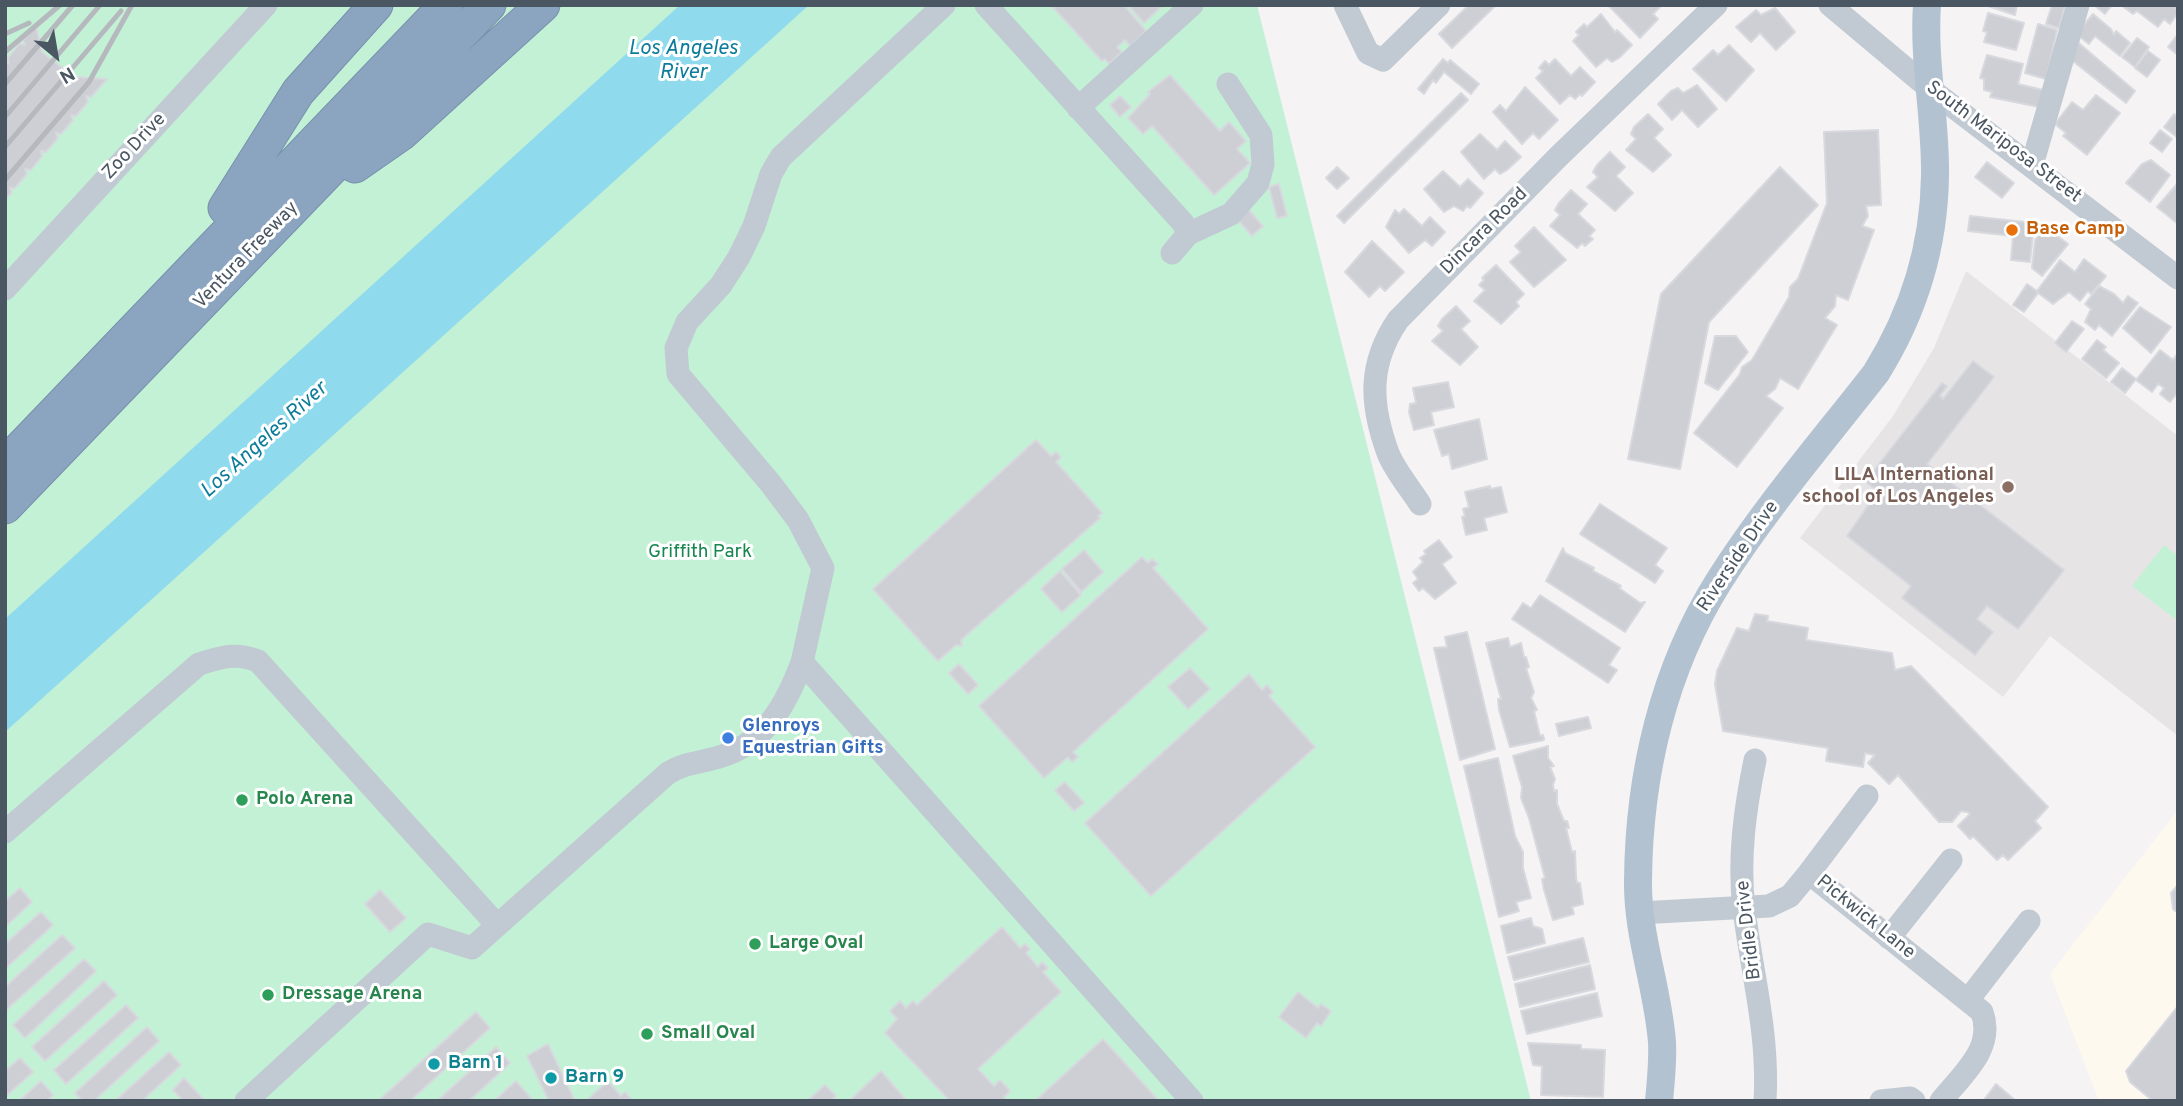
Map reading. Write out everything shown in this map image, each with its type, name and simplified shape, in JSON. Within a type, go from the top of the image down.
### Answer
[{"type":"highway","points":[[225,208],[298,92],[376,5]]},
{"type":"highway","points":[[5,436],[420,5]]},
{"type":"highway","points":[[5,464],[446,5]]},
{"type":"highway","points":[[5,482],[462,5]]},
{"type":"highway","name":"Ventura Freeway","points":[[5,507],[489,5]]},
{"type":"highway","points":[[293,209],[401,134],[543,5]]},
{"type":"main road","name":"Riverside Drive","points":[[1659,1101],[1662,1041],[1639,913],[1638,880],[1648,764],[1664,702],[1679,660],[1719,582],[1876,373],[1897,340],[1914,301],[1924,266],[1933,210],[1935,174],[1925,40],[1927,5]]},
{"type":"street","name":"Zoo Drive","points":[[5,289],[266,5]]},
{"type":"street","points":[[246,1101],[428,934],[471,948],[668,773],[687,762],[738,751],[758,735],[789,696],[802,662],[823,568],[798,520],[778,493],[678,374],[676,348],[687,322],[721,285],[739,257],[754,226],[771,174],[781,157],[944,5]]},
{"type":"street","points":[[986,5],[1183,223],[1188,234]]},
{"type":"street","points":[[1078,108],[1192,5]]},
{"type":"street","points":[[1345,5],[1368,53],[1383,60],[1439,5]]},
{"type":"street","name":"Dincara Road","points":[[1420,504],[1389,455],[1376,404],[1374,374],[1382,344],[1398,320],[1549,167],[1716,5]]},
{"type":"street","name":"South Mariposa Street","points":[[1830,5],[1930,89],[2178,278]]},
{"type":"street","points":[[2032,165],[2078,5]]},
{"type":"street","points":[[1172,253],[1188,234],[1231,214],[1258,183],[1263,164],[1261,135],[1228,84]]},
{"type":"street","points":[[5,832],[199,664],[242,654],[258,661],[497,925]]},
{"type":"street","points":[[802,662],[1192,1101]]},
{"type":"street","name":"Bridle Drive","points":[[1755,760],[1742,826],[1744,907],[1766,1041],[1765,1101]]},
{"type":"street","points":[[1809,873],[1867,796]]},
{"type":"street","points":[[1889,938],[1951,860]]},
{"type":"street","name":"Pickwick Lane","points":[[1639,913],[1780,903],[1809,873],[1982,1012],[1987,1027],[1984,1047],[1941,1101]]},
{"type":"street","points":[[1968,1000],[2029,921]]},
{"type":"street","points":[[1881,1101],[1910,1098],[1914,1101]]},
{"type":"shaded area","name":"LILA International school of Los Angeles","points":[[1966,271],[2178,436],[2178,736],[2050,636],[2003,697],[1800,538],[1893,416],[1934,348]]},
{"type":"shaded area","points":[[2178,810],[2178,1101],[2099,1101],[2050,974]]},
{"type":"green space","name":"Griffith Park","points":[[5,5],[1257,5],[1531,1101],[5,1101]]},
{"type":"green space","points":[[2164,545],[2178,556],[2178,621],[2132,586]]},
{"type":"water","name":"Los Angeles River","points":[[680,5],[809,5],[5,732],[5,619]]},
{"type":"building","points":[[1051,5],[1124,5],[1146,31],[1130,46],[1125,40],[1117,47],[1122,52],[1109,64],[1105,59],[1102,61]]},
{"type":"building","points":[[1128,5],[1163,5],[1144,23]]},
{"type":"building","points":[[1469,5],[1496,5],[1452,48],[1439,34]]},
{"type":"building","points":[[1608,5],[1662,5],[1653,14],[1658,19],[1640,38]]},
{"type":"building","points":[[1985,5],[2017,5],[2015,15]]},
{"type":"building","points":[[2052,5],[2065,5],[2059,28],[2046,24]]},
{"type":"building","points":[[2094,5],[2112,5],[2105,14]]},
{"type":"building","points":[[2121,5],[2175,5],[2178,13],[2170,24],[2164,19],[2158,27],[2137,11],[2133,14]]},
{"type":"building","points":[[1775,8],[1795,32],[1776,50],[1760,33],[1751,42],[1736,27],[1756,10],[1761,15]]},
{"type":"building","points":[[1988,13],[2024,23],[2016,50],[1984,42],[1987,32],[1983,31]]},
{"type":"building","points":[[1601,14],[1615,32],[1617,30],[1632,45],[1619,58],[1612,62],[1607,58],[1596,67],[1573,41],[1579,35],[1576,32],[1584,24],[1587,27]]},
{"type":"building","points":[[2093,14],[2111,29],[2114,35],[2116,31],[2130,43],[2120,56],[2095,36],[2089,44],[2076,34]]},
{"type":"building","points":[[2038,24],[2057,30],[2046,79],[2025,73]]},
{"type":"building","points":[[36,26],[42,52],[74,77],[107,79],[91,97],[86,96],[88,102],[76,116],[71,115],[73,120],[61,134],[56,133],[58,138],[46,152],[41,151],[42,156],[31,170],[25,169],[27,174],[15,188],[10,188],[12,192],[5,200],[5,62],[9,63],[8,58],[19,44],[25,45],[23,40]]},
{"type":"building","points":[[2178,34],[2178,55],[2168,47]]},
{"type":"building","points":[[2137,38],[2149,47],[2135,67],[2122,57]]},
{"type":"building","points":[[2074,39],[2135,91],[2126,103],[2069,58]]},
{"type":"building","points":[[1729,45],[1754,70],[1726,101],[1693,69],[1713,50],[1718,55]]},
{"type":"building","points":[[2148,51],[2160,60],[2147,77],[2135,68]]},
{"type":"building","points":[[1987,55],[2023,64],[2018,84],[2043,90],[2039,107],[1990,97],[1992,92],[1984,90],[1984,79],[1980,78]]},
{"type":"building","points":[[1443,59],[1448,63],[1450,60],[1479,84],[1471,94],[1444,72],[1436,83],[1433,80],[1424,94],[1418,89]]},
{"type":"building","points":[[1555,59],[1571,76],[1580,67],[1595,82],[1582,96],[1580,94],[1575,99],[1570,95],[1560,104],[1536,78],[1543,71],[1539,68],[1545,61],[1549,65]]},
{"type":"building","points":[[1170,75],[1220,131],[1229,122],[1246,141],[1237,149],[1250,163],[1214,195],[1152,126],[1143,134],[1128,118],[1150,94],[1148,92]]},
{"type":"building","points":[[1697,85],[1717,109],[1698,127],[1682,110],[1672,120],[1658,104],[1671,91],[1678,88],[1683,93]]},
{"type":"building","points":[[1525,87],[1558,120],[1539,139],[1533,133],[1522,144],[1493,112],[1500,105],[1506,111]]},
{"type":"building","points":[[1461,93],[1468,100],[1344,223],[1337,216]]},
{"type":"building","points":[[2096,95],[2120,113],[2087,155],[2063,136],[2066,133],[2055,124],[2072,102],[2083,110]]},
{"type":"building","points":[[1120,96],[1131,107],[1120,117],[1110,105]]},
{"type":"building","points":[[1648,114],[1663,129],[1654,138],[1671,155],[1653,172],[1626,150],[1636,139],[1631,134],[1634,127]]},
{"type":"building","points":[[2174,114],[2178,117],[2178,138],[2164,127]]},
{"type":"building","points":[[1878,130],[1881,205],[1866,206],[1868,216],[1862,226],[1874,230],[1848,300],[1836,295],[1835,306],[1825,318],[1837,325],[1798,389],[1780,378],[1775,389],[1766,396],[1783,408],[1737,467],[1694,433],[1740,374],[1742,367],[1752,360],[1789,297],[1790,287],[1798,279],[1827,203],[1824,132]]},
{"type":"building","points":[[2160,130],[2172,139],[2162,152],[2150,143]]},
{"type":"building","points":[[1480,134],[1497,150],[1505,141],[1521,157],[1507,170],[1500,174],[1495,169],[1484,179],[1461,152]]},
{"type":"building","points":[[1610,152],[1625,167],[1616,176],[1633,193],[1615,211],[1587,187],[1598,177],[1593,172],[1597,165]]},
{"type":"building","points":[[2151,160],[2170,175],[2150,202],[2126,183],[2142,164]]},
{"type":"building","points":[[1987,162],[2014,183],[2002,198],[1975,177]]},
{"type":"building","points":[[1337,167],[1349,178],[1337,189],[1326,178]]},
{"type":"building","points":[[1780,167],[1818,205],[1709,322],[1680,469],[1628,459],[1661,294]]},
{"type":"building","points":[[1443,171],[1460,187],[1468,179],[1483,193],[1470,208],[1467,206],[1463,211],[1454,206],[1444,212],[1424,189]]},
{"type":"building","points":[[1279,184],[1287,216],[1277,218],[1269,187]]},
{"type":"building","points":[[2178,184],[2178,224],[2157,207]]},
{"type":"building","points":[[1571,190],[1587,204],[1578,214],[1595,230],[1589,236],[1593,239],[1585,246],[1582,243],[1577,248],[1550,226],[1560,215],[1555,210],[1559,203]]},
{"type":"building","points":[[1248,209],[1263,226],[1252,236],[1237,219]]},
{"type":"building","points":[[1404,209],[1422,226],[1430,217],[1445,232],[1432,246],[1425,240],[1409,253],[1386,227],[1395,210],[1399,214]]},
{"type":"building","points":[[1970,216],[2034,223],[2030,262],[2011,260],[2013,236],[1968,231]]},
{"type":"building","points":[[2041,224],[2068,244],[2042,276],[2032,268],[2035,240],[2040,233],[2036,230]]},
{"type":"building","points":[[1534,227],[1566,260],[1534,287],[1510,262],[1521,252],[1515,246]]},
{"type":"building","points":[[1372,241],[1404,272],[1385,291],[1380,286],[1369,297],[1345,272]]},
{"type":"building","points":[[2084,259],[2106,276],[2091,294],[2088,291],[2080,301],[2069,292],[2053,304],[2038,293],[2024,312],[2013,305],[2027,284],[2037,291],[2060,260],[2075,272]]},
{"type":"building","points":[[1496,265],[1524,294],[1516,302],[1519,306],[1501,324],[1474,301],[1485,290],[1479,285],[1484,280],[1482,278]]},
{"type":"building","points":[[2099,286],[2114,294],[2123,303],[2128,296],[2138,303],[2112,336],[2099,325],[2095,330],[2085,322],[2091,309],[2085,304]]},
{"type":"building","points":[[1456,306],[1470,321],[1461,329],[1478,347],[1460,365],[1432,341],[1443,331],[1438,326],[1442,319]]},
{"type":"building","points":[[2140,307],[2171,327],[2151,353],[2123,328]]},
{"type":"building","points":[[2072,321],[2084,329],[2066,352],[2055,343]]},
{"type":"building","points":[[1715,336],[1736,336],[1748,352],[1718,390],[1705,383]]},
{"type":"building","points":[[2097,340],[2106,347],[2103,350],[2119,363],[2106,378],[2082,359]]},
{"type":"building","points":[[2160,350],[2173,360],[2178,353],[2178,392],[2170,402],[2160,394],[2164,388],[2158,384],[2152,392],[2136,380]]},
{"type":"building","points":[[1973,361],[1994,377],[1927,464],[2064,570],[2018,629],[1987,606],[1977,619],[1993,632],[1975,655],[1902,598],[1911,586],[1847,536],[1878,491],[1862,479],[1868,470],[1872,473],[1942,383],[1947,386],[1940,396],[1943,399]]},
{"type":"building","points":[[2122,368],[2136,379],[2125,393],[2111,382]]},
{"type":"building","points":[[1448,382],[1454,407],[1431,412],[1434,425],[1414,430],[1409,412],[1410,404],[1416,403],[1413,388]]},
{"type":"building","points":[[1479,419],[1487,459],[1452,469],[1449,454],[1442,456],[1434,430]]},
{"type":"building","points":[[1036,440],[1051,456],[1056,452],[1061,457],[1056,462],[1102,513],[1098,516],[1100,518],[961,640],[962,646],[956,645],[938,661],[873,589]]},
{"type":"building","points":[[1490,486],[1490,489],[1501,487],[1507,512],[1484,518],[1487,530],[1466,535],[1462,517],[1465,516],[1463,509],[1469,507],[1465,492]]},
{"type":"building","points":[[1600,504],[1667,548],[1655,565],[1663,571],[1655,583],[1580,534]]},
{"type":"building","points":[[1439,540],[1452,557],[1442,564],[1456,583],[1435,599],[1423,588],[1419,591],[1413,583],[1418,579],[1413,572],[1423,562],[1420,558],[1426,554],[1424,551]]},
{"type":"building","points":[[1563,548],[1565,553],[1621,586],[1619,588],[1640,603],[1645,602],[1625,632],[1546,581]]},
{"type":"building","points":[[1084,550],[1103,572],[1081,592],[1062,569]]},
{"type":"building","points":[[1142,557],[1148,563],[1152,559],[1158,564],[1153,568],[1208,629],[1073,752],[1078,757],[1072,762],[1068,757],[1044,778],[979,706]]},
{"type":"building","points":[[1060,571],[1081,595],[1062,612],[1041,589]]},
{"type":"building","points":[[1540,595],[1620,648],[1609,665],[1617,670],[1608,683],[1512,619],[1523,603],[1531,608]]},
{"type":"building","points":[[1755,614],[1768,616],[1767,621],[1808,628],[1806,640],[1892,653],[1895,670],[1911,666],[2048,807],[2035,821],[2041,828],[2008,860],[2003,855],[1997,860],[1973,836],[1970,839],[1958,826],[1970,814],[1961,811],[1952,822],[1939,822],[1898,775],[1889,784],[1868,763],[1875,755],[1865,753],[1863,767],[1826,761],[1828,748],[1723,731],[1715,684],[1717,671],[1737,628],[1749,631]]},
{"type":"building","points":[[1467,632],[1495,749],[1460,760],[1434,648],[1447,647],[1445,637]]},
{"type":"building","points":[[1508,638],[1510,647],[1521,643],[1526,657],[1529,667],[1526,668],[1534,692],[1531,698],[1537,710],[1534,711],[1540,736],[1543,735],[1544,740],[1510,747],[1499,710],[1498,699],[1501,699],[1486,643]]},
{"type":"building","points":[[959,664],[978,685],[968,694],[949,673]]},
{"type":"building","points":[[1190,668],[1210,689],[1188,709],[1168,687]]},
{"type":"building","points":[[1249,674],[1262,690],[1267,685],[1273,692],[1269,696],[1315,747],[1151,896],[1085,823]]},
{"type":"building","points":[[1588,717],[1591,728],[1559,736],[1556,724]]},
{"type":"building","points":[[1548,746],[1548,758],[1554,766],[1550,767],[1555,779],[1554,791],[1557,790],[1557,804],[1564,821],[1567,821],[1569,828],[1566,828],[1572,852],[1575,851],[1576,877],[1577,883],[1580,883],[1583,904],[1572,907],[1574,914],[1553,920],[1544,890],[1542,879],[1545,878],[1521,798],[1522,787],[1513,756]]},
{"type":"building","points":[[1498,758],[1515,836],[1523,852],[1523,868],[1531,898],[1516,902],[1519,911],[1499,917],[1464,766]]},
{"type":"building","points":[[1065,782],[1084,803],[1074,811],[1055,790]]},
{"type":"building","points":[[2178,885],[2178,913],[2173,909],[2171,893]]},
{"type":"building","points":[[20,888],[32,902],[5,927],[5,901]]},
{"type":"building","points":[[380,890],[406,918],[390,932],[365,904]]},
{"type":"building","points":[[41,912],[53,925],[5,969],[5,944]]},
{"type":"building","points":[[1531,918],[1533,926],[1542,929],[1545,943],[1507,953],[1501,926]]},
{"type":"building","points":[[1002,927],[1020,948],[1025,944],[1030,949],[1026,953],[1038,967],[1042,962],[1048,968],[1043,972],[1061,992],[978,1069],[994,1086],[1000,1080],[1010,1091],[1004,1097],[1007,1101],[950,1101],[885,1033],[897,1019],[890,1011],[900,1001],[906,1008],[913,1001],[917,1005]]},
{"type":"building","points":[[62,935],[75,948],[5,1011],[5,987]]},
{"type":"building","points":[[1583,938],[1589,962],[1514,980],[1508,957]]},
{"type":"building","points":[[84,959],[96,971],[25,1038],[13,1025]]},
{"type":"building","points":[[1590,965],[1595,989],[1520,1007],[1515,984]]},
{"type":"building","points":[[104,981],[117,995],[45,1061],[32,1047]]},
{"type":"building","points":[[1298,992],[1318,1008],[1321,1004],[1331,1011],[1321,1026],[1317,1023],[1306,1038],[1279,1017]]},
{"type":"building","points":[[1597,993],[1602,1016],[1527,1034],[1521,1011]]},
{"type":"building","points":[[126,1005],[138,1018],[66,1084],[54,1070]]},
{"type":"building","points":[[2178,1006],[2178,1101],[2153,1101],[2130,1082],[2126,1071]]},
{"type":"building","name":"Barn 1","points":[[476,1012],[490,1028],[410,1101],[378,1101]]},
{"type":"building","points":[[147,1027],[159,1041],[94,1101],[82,1101],[75,1093]]},
{"type":"building","points":[[1103,1039],[1159,1101],[1035,1101]]},
{"type":"building","points":[[1528,1043],[1581,1045],[1581,1049],[1605,1050],[1603,1097],[1541,1095],[1542,1066],[1533,1065]]},
{"type":"building","name":"Barn 9","points":[[548,1044],[575,1101],[549,1101],[527,1056]]},
{"type":"building","points":[[496,1047],[510,1063],[469,1101],[437,1101]]},
{"type":"building","points":[[169,1052],[181,1065],[142,1101],[115,1101]]},
{"type":"building","points":[[20,1058],[33,1072],[5,1097],[5,1071]]},
{"type":"building","points":[[881,1071],[907,1101],[849,1101]]},
{"type":"building","points":[[184,1078],[205,1101],[183,1101],[173,1090]]},
{"type":"building","points":[[41,1081],[53,1095],[47,1101],[19,1101]]},
{"type":"building","points":[[516,1081],[531,1098],[527,1101],[494,1101]]},
{"type":"building","points":[[608,1081],[621,1096],[625,1092],[631,1099],[586,1101]]},
{"type":"building","points":[[1996,1084],[2016,1101],[1983,1101]]},
{"type":"building","points":[[825,1085],[836,1096],[831,1101],[807,1101]]},
{"type":"railway","points":[[5,52],[60,5]]},
{"type":"railway","points":[[5,84],[73,5]]},
{"type":"railway","points":[[5,117],[100,5]]},
{"type":"railway","points":[[5,180],[89,82],[132,5]]},
{"type":"railway","points":[[5,147],[121,11]]},
{"type":"railway","points":[[5,34],[29,23]]},
{"type":"place","name":"Base Camp","points":[[2012,230]]},
{"type":"place","name":"LILA International school of Los Angeles","points":[[2008,487]]},
{"type":"place","name":"Glenroys Equestrian Gifts","points":[[728,738]]},
{"type":"place","name":"Polo Arena","points":[[242,800]]},
{"type":"place","name":"Large Oval","points":[[755,944]]},
{"type":"place","name":"Dressage Arena","points":[[268,995]]},
{"type":"place","name":"Small Oval","points":[[647,1034]]},
{"type":"place","name":"Barn 1","points":[[434,1064]]},
{"type":"place","name":"Barn 9","points":[[551,1078]]}]
